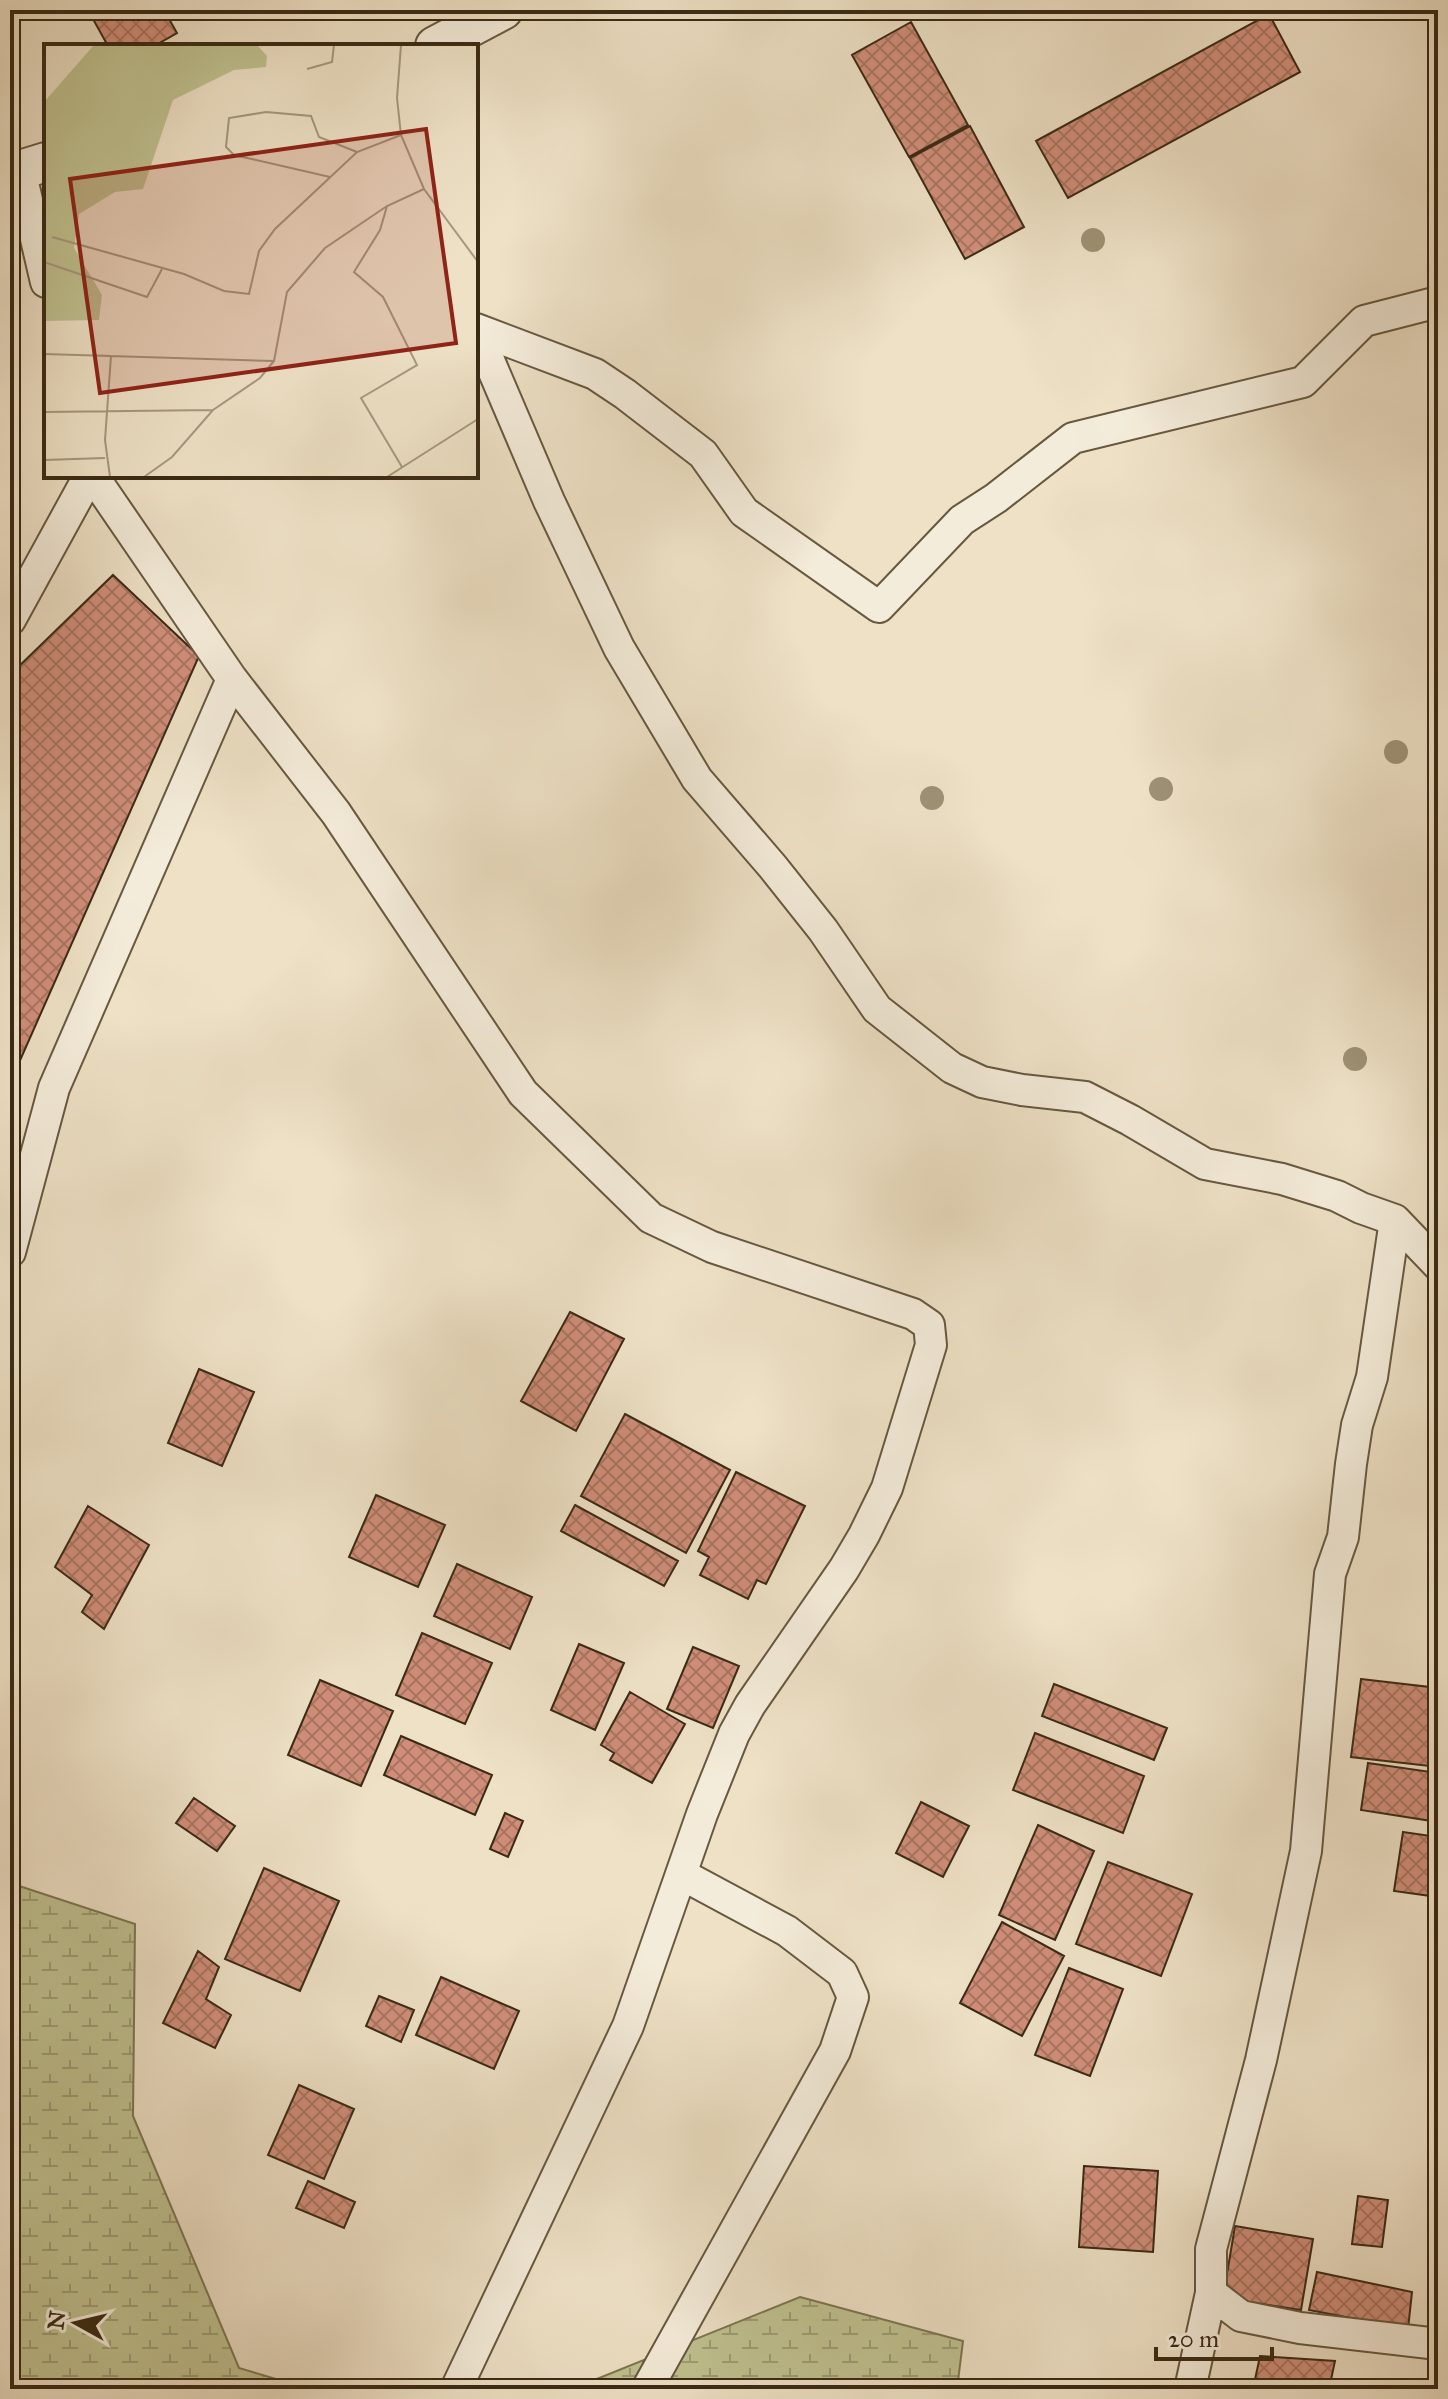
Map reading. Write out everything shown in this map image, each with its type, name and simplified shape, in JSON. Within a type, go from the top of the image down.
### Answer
[{"type":"street","points":[[439,44],[503,10]]},
{"type":"street","points":[[25,168],[44,271]]},
{"type":"street","points":[[478,331],[595,374],[625,394],[703,454],[744,512],[879,607],[962,520],[996,498],[1073,438],[1303,382],[1364,321],[1438,302]]},
{"type":"street","points":[[478,335],[549,501],[627,661],[697,779],[823,930],[877,1009],[952,1068],[982,1082],[1085,1097],[1205,1164],[1282,1179],[1337,1196],[1395,1220],[1438,1265]]},
{"type":"street","points":[[10,620],[90,478]]},
{"type":"street","points":[[92,478],[232,679],[336,813],[523,1093],[651,1218],[712,1247],[913,1314],[929,1325],[931,1345],[887,1488],[844,1569],[750,1705],[734,1734],[628,2026],[456,2389]]},
{"type":"street","points":[[10,1252],[54,1088],[232,679]]},
{"type":"street","points":[[1190,2389],[1211,2293],[1211,2249],[1261,2060],[1306,1851],[1330,1574],[1343,1537],[1357,1425],[1372,1377],[1395,1220]]},
{"type":"street","points":[[647,2389],[835,2051],[853,1997],[842,1973],[787,1931],[681,1874]]},
{"type":"street","points":[[1211,2293],[1241,2316],[1300,2328],[1438,2344]]},
{"type":"green space","points":[[10,1883],[135,1924],[133,2116],[239,2368],[310,2389],[10,2389]]},
{"type":"green space","points":[[800,2297],[963,2341],[957,2389],[572,2389]]},
{"type":"building","points":[[88,10],[164,10],[177,33],[158,44],[107,44]]},
{"type":"building","points":[[1269,14],[1300,72],[1068,198],[1036,141]]},
{"type":"building","points":[[911,22],[968,125],[909,157],[852,55]]},
{"type":"building","points":[[970,126],[1024,227],[965,259],[910,158]]},
{"type":"building","points":[[113,575],[199,656],[10,1083],[10,675]]},
{"type":"building","points":[[570,1312],[624,1339],[576,1431],[521,1401]]},
{"type":"building","points":[[199,1369],[254,1392],[222,1466],[168,1443]]},
{"type":"building","points":[[625,1414],[730,1470],[686,1553],[581,1496]]},
{"type":"building","points":[[736,1472],[805,1506],[766,1584],[757,1580],[748,1599],[700,1575],[709,1557],[698,1551]]},
{"type":"building","points":[[376,1495],[445,1525],[418,1587],[349,1557]]},
{"type":"building","points":[[575,1505],[678,1561],[664,1586],[561,1531]]},
{"type":"building","points":[[88,1506],[149,1545],[104,1629],[82,1612],[92,1595],[55,1567]]},
{"type":"building","points":[[457,1564],[532,1597],[510,1649],[434,1616]]},
{"type":"building","points":[[422,1633],[492,1663],[465,1724],[396,1695]]},
{"type":"building","points":[[579,1644],[624,1663],[595,1730],[551,1710]]},
{"type":"building","points":[[693,1647],[739,1666],[713,1728],[667,1709]]},
{"type":"building","points":[[1361,1679],[1438,1688],[1438,1767],[1351,1757]]},
{"type":"building","points":[[320,1680],[393,1711],[361,1786],[288,1755]]},
{"type":"building","points":[[1054,1684],[1167,1728],[1154,1760],[1042,1716]]},
{"type":"building","points":[[630,1692],[685,1724],[652,1783],[610,1760],[614,1753],[601,1745]]},
{"type":"building","points":[[1035,1733],[1144,1776],[1123,1833],[1013,1790]]},
{"type":"building","points":[[401,1736],[492,1775],[475,1815],[384,1775]]},
{"type":"building","points":[[1368,1763],[1438,1773],[1438,1822],[1361,1810]]},
{"type":"building","points":[[194,1798],[235,1826],[217,1851],[176,1823]]},
{"type":"building","points":[[921,1802],[969,1826],[943,1877],[896,1853]]},
{"type":"building","points":[[505,1813],[523,1821],[508,1857],[490,1849]]},
{"type":"building","points":[[1038,1825],[1094,1851],[1055,1940],[999,1915]]},
{"type":"building","points":[[1403,1832],[1438,1837],[1438,1897],[1394,1891]]},
{"type":"building","points":[[1108,1862],[1192,1894],[1161,1976],[1076,1944]]},
{"type":"building","points":[[264,1868],[339,1901],[300,1991],[225,1959]]},
{"type":"building","points":[[1002,1922],[1064,1956],[1022,2036],[960,2003]]},
{"type":"building","points":[[198,1951],[219,1967],[206,1999],[231,2015],[215,2048],[163,2023]]},
{"type":"building","points":[[1069,1968],[1123,1989],[1090,2076],[1035,2055]]},
{"type":"building","points":[[441,1977],[519,2011],[494,2069],[416,2035]]},
{"type":"building","points":[[379,1996],[414,2010],[401,2042],[366,2026]]},
{"type":"building","points":[[299,2085],[354,2109],[324,2179],[268,2155]]},
{"type":"building","points":[[1084,2166],[1158,2171],[1153,2252],[1079,2247]]},
{"type":"building","points":[[308,2181],[355,2202],[344,2228],[296,2208]]},
{"type":"building","points":[[1358,2196],[1388,2200],[1382,2247],[1352,2244]]},
{"type":"building","points":[[1235,2226],[1313,2239],[1301,2310],[1223,2298]]},
{"type":"building","points":[[1317,2272],[1412,2292],[1408,2329],[1309,2310]]},
{"type":"building","points":[[1260,2356],[1335,2361],[1329,2389],[1253,2389]]}]
